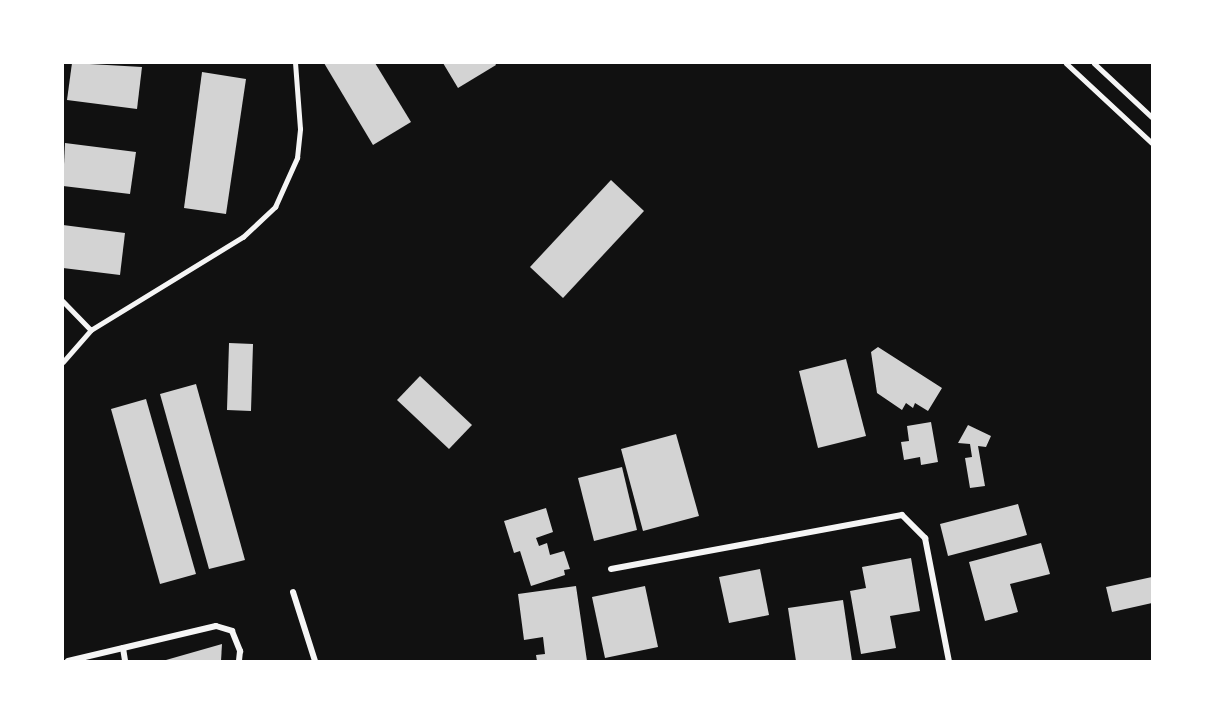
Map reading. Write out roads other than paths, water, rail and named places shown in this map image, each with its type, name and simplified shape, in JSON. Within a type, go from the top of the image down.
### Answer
[{"type":"street","points":[[611,569],[902,515],[925,538],[949,661]]},
{"type":"street","points":[[293,592],[315,661]]},
{"type":"street","points":[[68,661],[216,626],[232,632],[240,651],[238,661]]},
{"type":"street","points":[[123,648],[125,661]]},
{"type":"lane","points":[[63,362],[91,330],[243,237],[275,207],[297,158],[300,129],[295,63]]},
{"type":"lane","points":[[1066,63],[1152,143]]},
{"type":"lane","points":[[1094,63],[1152,117]]},
{"type":"lane","points":[[63,301],[91,330]]}]
